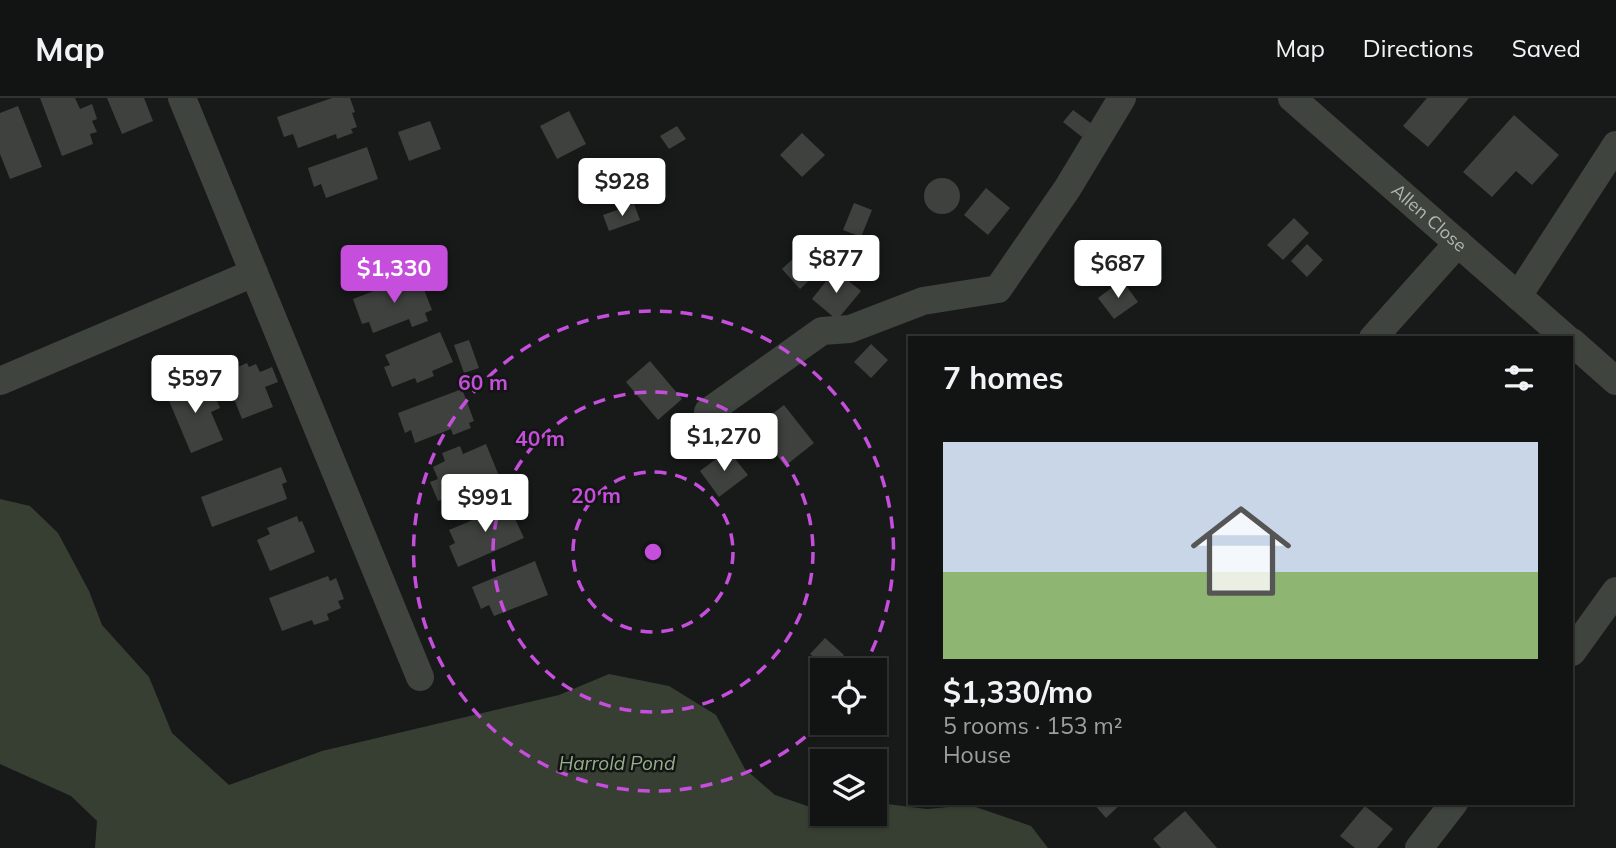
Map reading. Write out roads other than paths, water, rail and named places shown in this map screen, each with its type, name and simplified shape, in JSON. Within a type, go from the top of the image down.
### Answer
[{"type":"street","points":[[182,98],[420,677]]},
{"type":"street","points":[[708,412],[822,331],[850,329],[923,300],[998,289],[1067,189],[1122,98]]},
{"type":"street","name":"Allen Close","points":[[1292,98],[1564,336]]},
{"type":"street","points":[[1518,296],[1616,145]]},
{"type":"street","points":[[1375,336],[1458,243]]},
{"type":"street","points":[[0,381],[254,273]]},
{"type":"street","points":[[1573,343],[1616,381]]},
{"type":"street","points":[[1573,651],[1616,591]]},
{"type":"street","points":[[1419,848],[1452,805]]},
{"type":"water","name":"Harrold Pond","points":[[0,499],[30,506],[58,533],[89,591],[102,625],[149,677],[172,733],[229,785],[322,751],[559,695],[609,674],[669,686],[716,715],[745,769],[775,795],[810,807],[810,826],[887,826],[887,804],[927,809],[970,805],[1031,826],[1048,848],[95,848],[97,821],[71,796],[0,764]]}]
